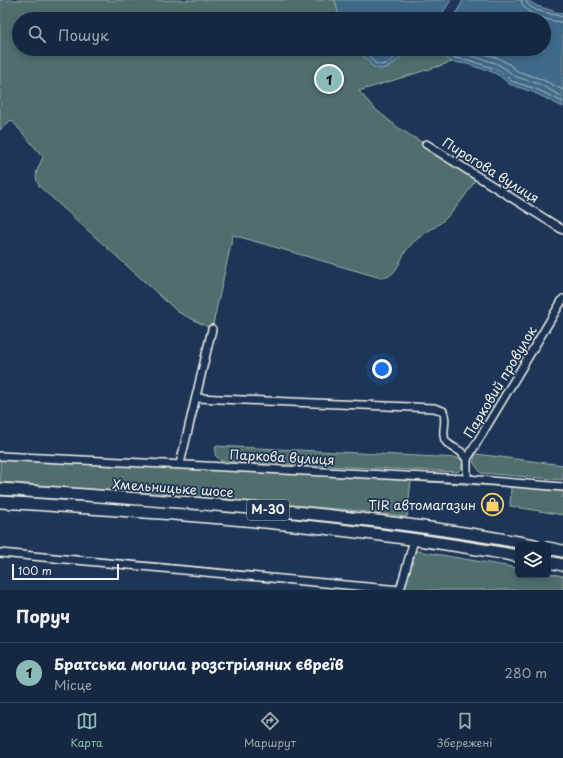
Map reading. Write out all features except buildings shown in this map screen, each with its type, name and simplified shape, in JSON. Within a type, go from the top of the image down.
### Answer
[{"type":"highway","name":"Хмельницьке шосе","points":[[0,489],[223,505],[426,528],[515,542]]},
{"type":"highway","name":"Хмельницьке шосе","points":[[0,502],[222,517],[414,540],[515,556]]},
{"type":"highway","points":[[551,548],[563,550]]},
{"type":"highway","points":[[551,563],[563,565]]},
{"type":"street","name":"Пирогова вулиця","points":[[426,144],[563,230]]},
{"type":"street","name":"Парковий провулок","points":[[467,459],[563,299]]},
{"type":"street","points":[[180,464],[212,329]]},
{"type":"street","points":[[196,398],[434,408],[443,411],[446,417],[444,435],[445,440],[448,444],[461,452],[467,459],[467,479]]},
{"type":"street","name":"Паркова вулиця","points":[[0,456],[467,479],[563,488]]},
{"type":"street","points":[[0,553],[400,590],[414,540]]},
{"type":"green space","points":[[0,0],[335,0],[338,12],[12,12],[12,56],[363,56],[372,66],[383,69],[392,65],[402,56],[443,56],[452,62],[359,91],[375,109],[400,129],[478,176],[454,210],[440,223],[422,235],[406,250],[398,266],[392,274],[387,277],[381,278],[233,235],[212,329],[178,312],[40,187],[36,179],[36,175],[43,157],[11,120],[0,130]]},
{"type":"green space","points":[[216,446],[459,458],[464,463],[458,472],[221,461],[215,455]]},
{"type":"green space","points":[[476,454],[563,465],[563,480],[481,473],[473,462]]},
{"type":"green space","points":[[0,456],[563,487],[563,515],[510,506],[511,487],[411,481],[407,517],[351,510],[0,482]]},
{"type":"green space","points":[[411,550],[515,567],[515,578],[551,578],[551,574],[563,576],[563,590],[400,590]]},
{"type":"water","points":[[335,0],[451,0],[443,12],[338,12]]},
{"type":"water","points":[[463,0],[527,0],[537,6],[563,14],[563,107],[535,93],[509,84],[500,76],[492,72],[467,64],[452,62],[443,56],[551,56],[551,12],[457,12]]},
{"type":"water","points":[[363,56],[402,56],[392,65],[383,69],[372,66]]},
{"type":"place","name":"Братська могила розстріляних євреїв","points":[[329,79]]},
{"type":"place","name":"TIR автомагазин","points":[[492,505]]}]
